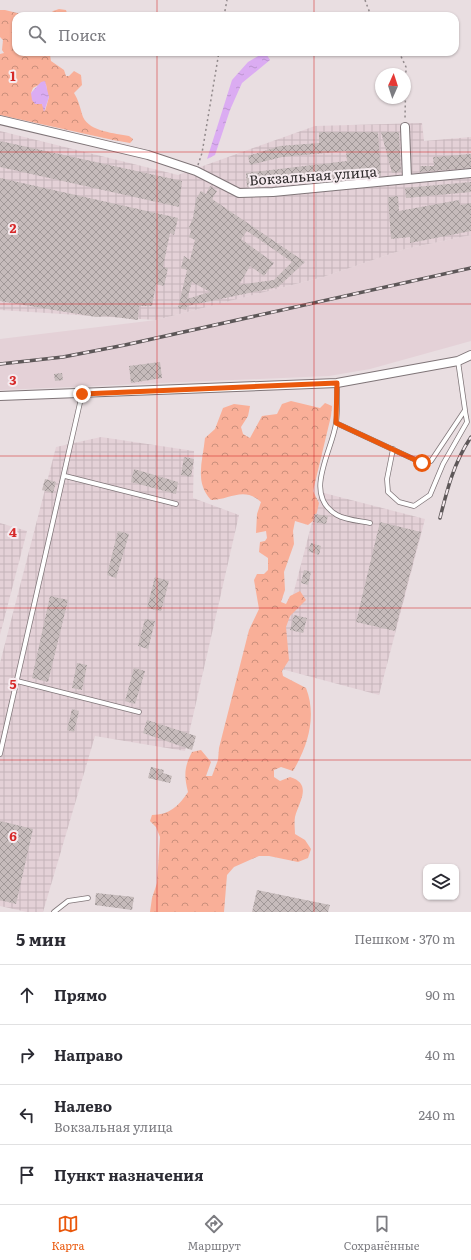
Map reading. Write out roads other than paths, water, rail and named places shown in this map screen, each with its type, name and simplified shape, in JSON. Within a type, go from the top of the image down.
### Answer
[{"type":"street","name":"Вокзальная улица","points":[[0,120],[148,154],[196,171],[239,193],[281,191],[471,173]]},
{"type":"street","points":[[405,127],[407,179]]},
{"type":"street","points":[[0,396],[337,383],[458,361],[471,355]]},
{"type":"lane","points":[[392,449],[387,479],[388,492],[399,502],[414,506],[430,495],[443,464],[467,422],[458,361]]},
{"type":"lane","points":[[337,383],[336,423],[321,473],[320,495],[327,507],[338,516],[370,523]]},
{"type":"lane","points":[[0,754],[65,476],[82,394]]},
{"type":"lane","points":[[336,423],[422,463],[430,461],[465,410]]},
{"type":"lane","points":[[65,476],[176,504]]},
{"type":"lane","points":[[17,681],[139,712]]},
{"type":"lane","points":[[54,912],[68,901],[88,898]]},
{"type":"water","points":[[258,56],[268,56],[270,60],[242,83],[230,110],[215,155],[207,159],[232,80],[248,62]]},
{"type":"water","points":[[45,81],[49,97],[44,112],[42,104],[35,104],[32,100],[31,93],[41,82]]},
{"type":"railway","points":[[0,364],[63,357],[125,345],[471,268]]},
{"type":"railway","points":[[440,518],[448,487],[456,466],[471,437]]}]
